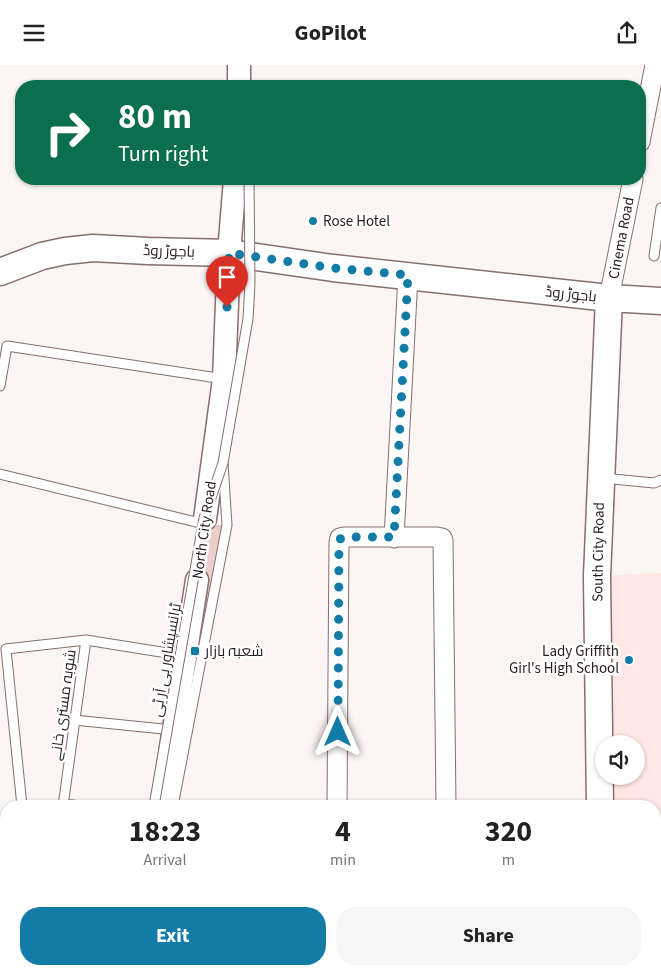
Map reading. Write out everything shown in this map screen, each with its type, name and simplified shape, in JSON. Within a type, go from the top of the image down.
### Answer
[{"type":"main road","name":"باجوڑ روڈ","points":[[0,272],[42,256],[93,248],[229,253],[333,268],[609,298],[661,301]]},
{"type":"main road","name":"South City Road","points":[[600,800],[596,576],[609,298]]},
{"type":"street","points":[[238,80],[239,65]]},
{"type":"street","points":[[646,111],[655,65]]},
{"type":"street","name":"North City Road","points":[[163,800],[186,656],[224,379],[229,253],[235,185]]},
{"type":"street","name":"Cinema Road","points":[[609,298],[632,185]]},
{"type":"street","points":[[394,537],[408,275]]},
{"type":"street","points":[[337,800],[339,542],[344,537],[437,537],[443,540],[446,800]]},
{"type":"lane","name":"ٹرانسپشاور بی آر ٹی","points":[[155,800],[204,518],[223,463],[250,306],[249,185]]},
{"type":"lane","points":[[654,256],[661,208]]},
{"type":"lane","points":[[0,387],[7,347],[224,379]]},
{"type":"lane","name":"ٹرانسپشاور بی آر ٹی","points":[[174,800],[227,525],[223,463]]},
{"type":"lane","points":[[0,474],[205,524]]},
{"type":"lane","points":[[600,478],[654,483],[661,480]]},
{"type":"lane","points":[[86,640],[186,656]]},
{"type":"lane","name":"شوبہ مستری خانے","points":[[21,800],[6,649],[86,640],[64,800]]},
{"type":"lane","points":[[74,720],[174,731]]},
{"type":"shaded area","name":"Lady Griffith Girl's High School","points":[[661,573],[661,800],[600,800],[600,785],[645,785],[645,735],[599,735],[597,576]]},
{"type":"building","name":"شعبہ بازار","points":[[210,526],[225,526],[178,776],[168,775]]},
{"type":"place","name":"Rose Hotel","points":[[313,221]]},
{"type":"place","name":"شعبہ بازار","points":[[195,651]]},
{"type":"place","name":"Lady Griffith Girl's High School","points":[[629,660]]},
{"type":"route","points":[[227,307],[229,253],[333,268],[408,275],[394,537],[344,537],[339,542],[338,732]]}]
